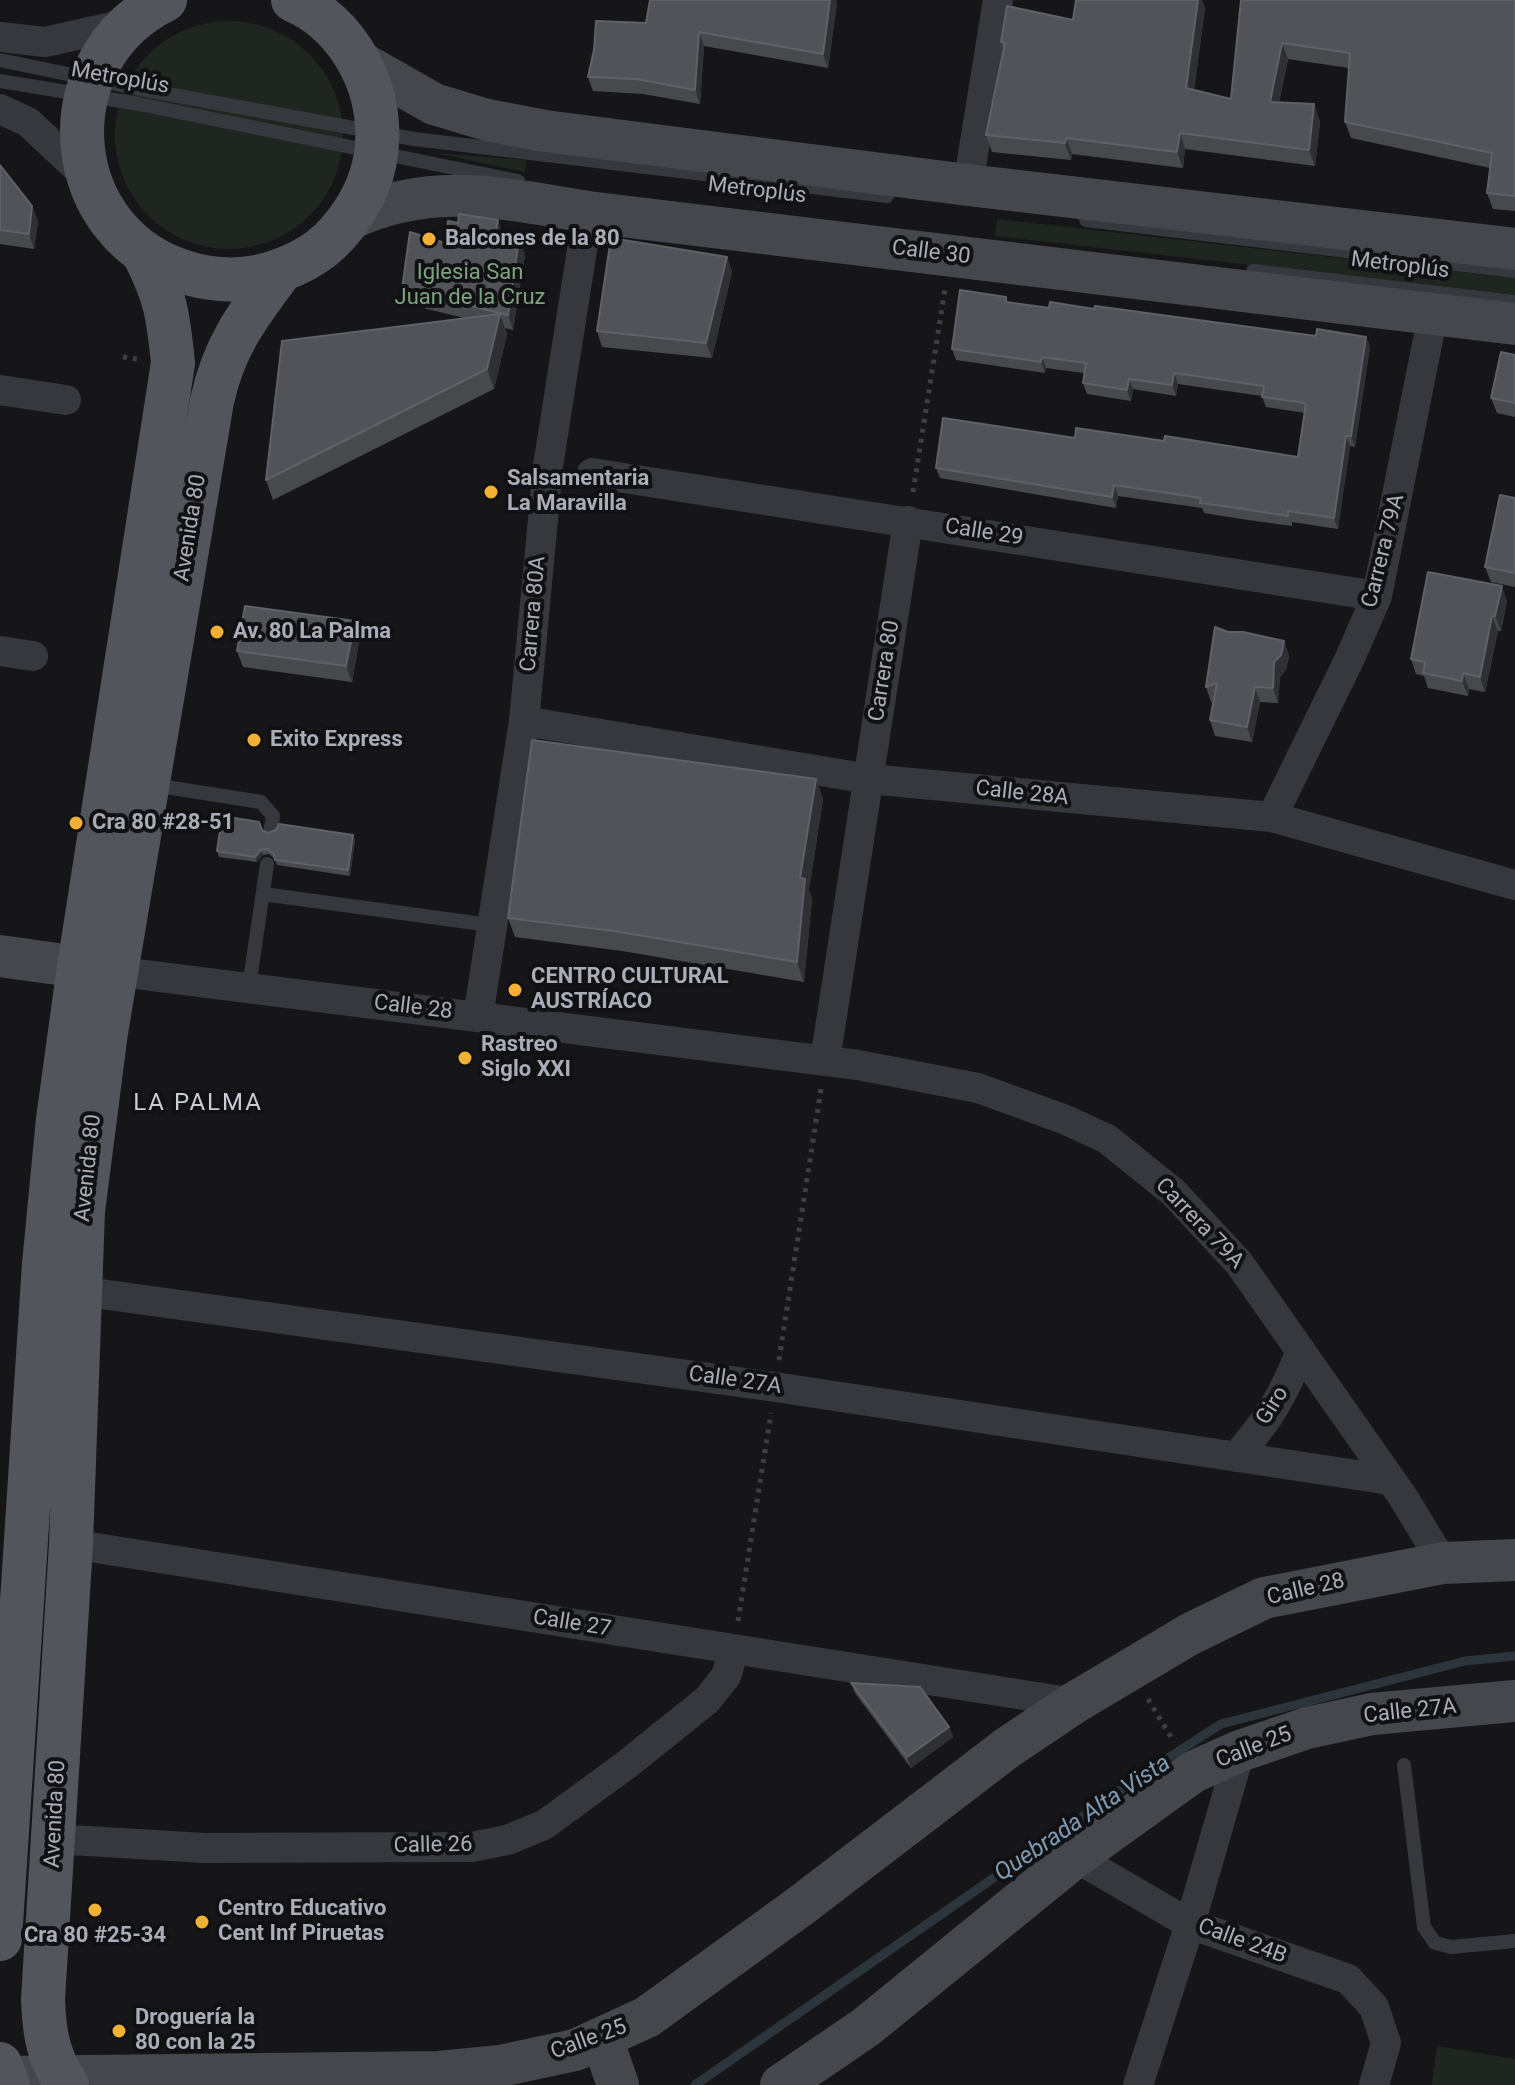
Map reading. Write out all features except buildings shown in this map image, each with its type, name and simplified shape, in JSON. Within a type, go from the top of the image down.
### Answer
[{"type":"main road","points":[[147,11],[107,48],[88,87],[81,137],[89,179],[101,207],[120,232],[143,252],[175,270],[209,279],[245,279],[280,272],[306,259],[330,241],[364,197],[377,142],[376,108],[360,62],[336,30],[300,2]]},
{"type":"main road","name":"Avenida 80","points":[[64,2081],[52,2058],[45,2032],[43,1999],[71,1544],[79,1291],[90,1146],[98,969],[173,363],[168,310],[161,286],[143,252]]},
{"type":"main road","name":"Avenida 80","points":[[0,1939],[6,1762],[58,1119],[149,784],[219,369],[250,313],[280,272]]},
{"type":"street","points":[[968,185],[998,0]]},
{"type":"street","points":[[0,37],[45,42],[147,11]]},
{"type":"street","points":[[360,62],[434,104],[487,120],[545,131],[968,185],[1515,249]]},
{"type":"street","points":[[0,109],[28,122],[89,179]]},
{"type":"street","name":"Calle 30","points":[[350,219],[397,201],[417,197],[485,197],[1515,324]]},
{"type":"street","name":"Carrera 80A","points":[[478,1017],[524,721],[548,466],[588,212]]},
{"type":"street","name":"Carrera 79A","points":[[1272,817],[1377,596],[1433,314]]},
{"type":"street","points":[[0,390],[66,400]]},
{"type":"street","name":"Calle 29","points":[[592,473],[1377,596]]},
{"type":"street","name":"Carrera 80","points":[[825,1061],[908,521]]},
{"type":"street","points":[[0,651],[33,656]]},
{"type":"street","name":"Calle 28A","points":[[524,721],[869,779],[1272,817],[1515,885]]},
{"type":"street","name":"Calle 28","points":[[0,956],[825,1061]]},
{"type":"street","name":"Carrera 79A","points":[[825,1061],[978,1088],[1066,1120],[1107,1139],[1173,1192],[1239,1263],[1390,1480],[1443,1563]]},
{"type":"street","name":"Calle 27A","points":[[79,1291],[790,1389],[1390,1480]]},
{"type":"street","name":"Giro","points":[[1236,1457],[1266,1422],[1284,1394],[1301,1351]]},
{"type":"street","name":"Calle 27","points":[[71,1544],[1074,1703]]},
{"type":"street","name":"Calle 28","points":[[1074,1703],[1190,1634],[1264,1598],[1443,1563],[1515,1560]]},
{"type":"street","name":"Calle 26","points":[[54,1839],[204,1848],[472,1847],[507,1840],[544,1825],[707,1700],[726,1676],[734,1650]]},
{"type":"street","name":"Calle 27A","points":[[1307,1728],[1372,1714],[1515,1701]]},
{"type":"street","name":"Calle 25","points":[[3,2076],[64,2081],[439,2072],[539,2058],[602,2039],[647,2017],[711,1973],[1007,1748],[1074,1703]]},
{"type":"street","name":"Calle 25","points":[[781,2085],[866,2027],[1075,1857],[1193,1772],[1240,1751],[1307,1728]]},
{"type":"street","points":[[1138,2085],[1190,1924],[1240,1751]]},
{"type":"street","name":"Calle 24B","points":[[1075,1857],[1190,1924],[1348,1979],[1374,2007],[1386,2043],[1374,2085]]},
{"type":"street","points":[[602,2039],[618,2084]]},
{"type":"lane","name":"Metroplús","points":[[0,60],[88,87],[377,142],[537,185]]},
{"type":"lane","name":"Metroplús","points":[[0,81],[88,87]]},
{"type":"lane","name":"Metroplús","points":[[377,142],[541,155],[902,198]]},
{"type":"lane","name":"Metroplús","points":[[1065,217],[1515,271]]},
{"type":"lane","name":"Metroplús","points":[[1234,269],[1515,302]]},
{"type":"lane","points":[[149,784],[261,802],[273,816],[271,828]]},
{"type":"lane","points":[[249,987],[267,864]]},
{"type":"lane","points":[[263,894],[490,925]]},
{"type":"lane","points":[[1404,1765],[1424,1927],[1435,1943],[1451,1947],[1515,1941]]},
{"type":"path","points":[[908,521],[946,282]]},
{"type":"path","points":[[1155,1709],[1175,1744]]},
{"type":"shaded area","points":[[229,21],[251,23],[273,30],[310,54],[334,91],[341,113],[341,157],[334,179],[310,216],[273,240],[251,247],[229,249],[207,247],[185,240],[148,216],[124,179],[117,157],[115,135],[117,113],[124,91],[148,54],[185,30],[207,23]]},
{"type":"shaded area","points":[[435,153],[526,160],[525,172]]},
{"type":"shaded area","points":[[997,219],[1515,278],[1515,295],[995,236]]},
{"type":"shaded area","points":[[1437,2046],[1515,2059],[1515,2085],[1432,2085]]},
{"type":"waterway","name":"Quebrada Alta Vista","points":[[695,2085],[1148,1771],[1221,1724],[1465,1661],[1515,1656]]},
{"type":"place","name":"Balcones de la 80","points":[[429,239]]},
{"type":"place","name":"Salsamentaria La Maravilla","points":[[491,492]]},
{"type":"place","name":"Av. 80 La Palma","points":[[217,632]]},
{"type":"place","name":"Exito Express","points":[[254,740]]},
{"type":"place","name":"Cra 80 #28-51","points":[[76,823]]},
{"type":"place","name":"CENTRO CULTURAL AUSTRÍACO","points":[[515,990]]},
{"type":"place","name":"Rastreo Siglo XXI","points":[[465,1058]]},
{"type":"place","name":"Cra 80 #25-34","points":[[95,1910]]},
{"type":"place","name":"Centro Educativo Cent Inf Piruetas","points":[[202,1922]]},
{"type":"place","name":"Droguería la 80 con la 25","points":[[119,2031]]},
{"type":"district","name":"LA PALMA","points":[[198,1104]]},
{"type":"park label","name":"Iglesia San Juan de la Cruz","points":[[470,286]]}]
